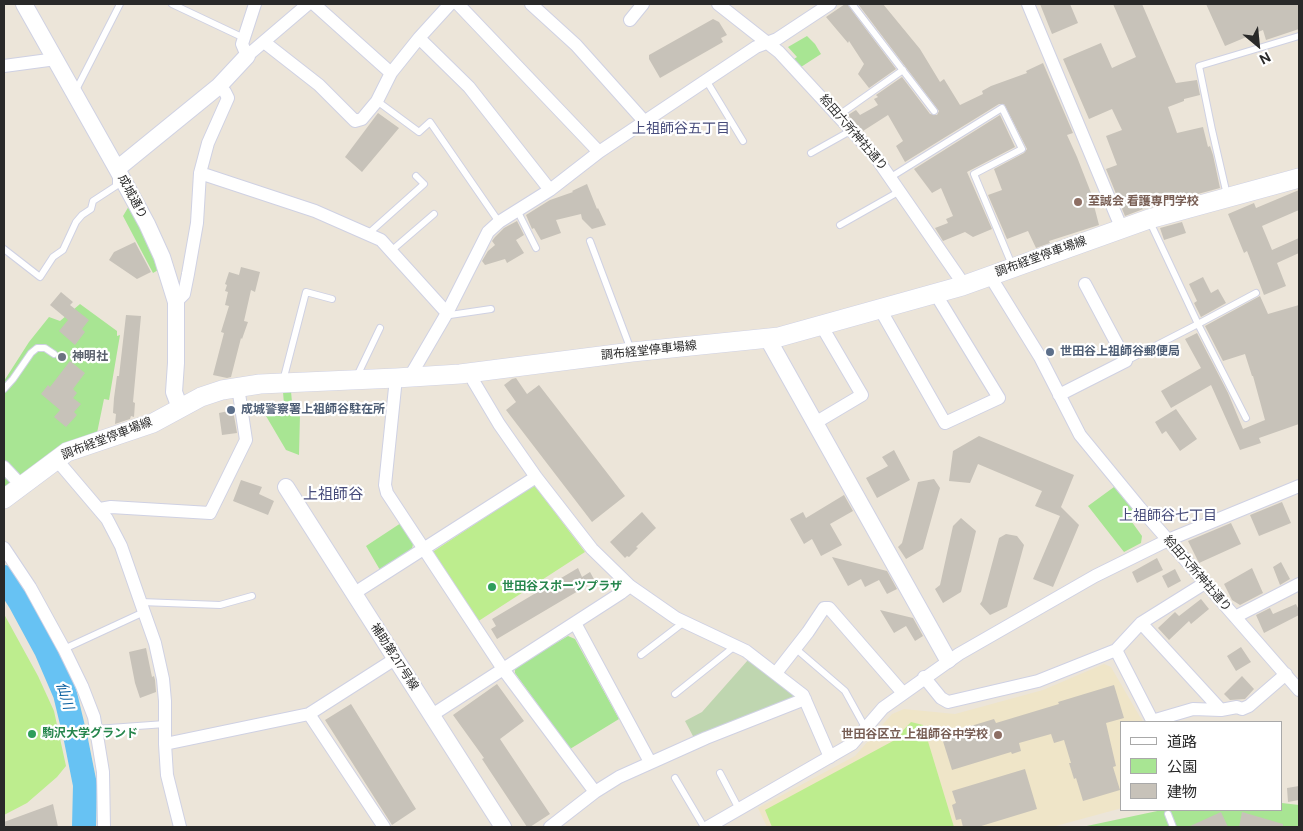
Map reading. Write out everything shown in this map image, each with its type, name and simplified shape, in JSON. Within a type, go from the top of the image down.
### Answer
[{"type":"main road","name":"調布経堂停車場線","points":[[4,498],[67,452],[152,423],[201,397],[222,390],[238,387],[470,373],[632,352],[768,339],[962,286],[1121,227],[1299,178]]},
{"type":"street","name":"成城通り","points":[[24,4],[75,92],[147,224],[162,257],[176,302],[174,392],[180,408]]},
{"type":"street","points":[[248,56],[243,48],[244,38],[255,4]]},
{"type":"street","points":[[117,169],[218,86],[248,56],[308,4]]},
{"type":"street","points":[[314,4],[391,73]]},
{"type":"street","points":[[264,42],[319,85],[356,121],[362,119],[377,101],[391,73],[450,4]]},
{"type":"street","points":[[458,4],[599,152]]},
{"type":"street","points":[[531,4],[576,45],[644,121]]},
{"type":"street","points":[[630,20],[643,4]]},
{"type":"street","name":"給田六所神社通り","points":[[720,4],[768,42],[852,130],[891,177],[960,279],[962,286]]},
{"type":"street","points":[[595,792],[503,669],[388,493],[385,486],[404,378],[412,373],[447,313],[488,232],[498,222],[550,190],[599,152],[756,47],[777,39],[830,4]]},
{"type":"street","points":[[1028,4],[1121,227]]},
{"type":"street","points":[[419,38],[469,87],[550,190]]},
{"type":"street","points":[[4,66],[56,59]]},
{"type":"street","points":[[176,302],[184,294],[188,274],[197,223],[200,173],[208,143],[228,98],[225,92],[218,86]]},
{"type":"street","points":[[200,173],[315,211],[381,240],[447,313]]},
{"type":"street","name":"給田六所神社通り","points":[[990,276],[1040,357],[1080,435],[1168,540],[1299,690]]},
{"type":"street","points":[[1059,395],[1126,361],[1085,284]]},
{"type":"street","points":[[880,309],[945,422],[999,398],[935,293]]},
{"type":"street","points":[[815,423],[862,395],[821,325]]},
{"type":"street","points":[[768,339],[948,660]]},
{"type":"street","points":[[470,373],[499,424],[536,478],[592,550],[630,586],[684,622],[746,651],[803,695],[830,757]]},
{"type":"street","points":[[100,509],[111,507],[210,513],[246,440],[238,387]]},
{"type":"street","points":[[56,459],[108,519],[121,546],[143,607],[155,643],[163,679],[167,775],[180,827]]},
{"type":"street","points":[[4,467],[21,485]]},
{"type":"street","points":[[353,594],[536,478]]},
{"type":"street","points":[[708,827],[852,744],[883,708],[948,660],[1095,576],[1168,540],[1299,486]]},
{"type":"street","name":"補助第217号線","points":[[286,487],[503,827]]},
{"type":"street","points":[[4,548],[30,587],[82,686],[96,729],[104,772],[104,827]]},
{"type":"street","points":[[924,677],[941,698],[948,702],[1038,680],[1116,650],[1141,623],[1205,583]]},
{"type":"street","points":[[1235,617],[1299,584]]},
{"type":"street","points":[[432,716],[630,586]]},
{"type":"street","points":[[776,673],[824,608],[829,608],[903,694]]},
{"type":"street","points":[[575,623],[650,762]]},
{"type":"street","points":[[1141,623],[1222,710]]},
{"type":"street","points":[[1116,650],[1152,721]]},
{"type":"street","points":[[165,744],[309,714],[395,659]]},
{"type":"street","points":[[1155,721],[1193,709],[1222,710],[1237,706],[1242,709],[1249,706],[1286,674]]},
{"type":"street","points":[[550,827],[595,792],[619,777],[706,738],[805,699]]},
{"type":"street","points":[[309,714],[384,827]]},
{"type":"lane","points":[[75,92],[120,4]]},
{"type":"lane","points":[[172,4],[244,38]]},
{"type":"lane","points":[[852,4],[934,112]]},
{"type":"lane","points":[[1228,197],[1199,66],[1299,36]]},
{"type":"lane","points":[[839,115],[903,70]]},
{"type":"lane","points":[[706,80],[743,141]]},
{"type":"lane","points":[[377,101],[419,132],[430,122],[498,222]]},
{"type":"lane","points":[[891,177],[1002,108],[1022,149],[974,174],[1012,267]]},
{"type":"lane","points":[[811,153],[852,130]]},
{"type":"lane","points":[[4,249],[40,276],[53,257],[63,250],[76,222],[82,214],[91,209],[94,201],[116,186],[117,169]]},
{"type":"lane","points":[[368,234],[424,184],[416,176]]},
{"type":"lane","points":[[840,225],[900,191]]},
{"type":"lane","points":[[516,210],[536,248]]},
{"type":"lane","points":[[391,250],[434,214]]},
{"type":"lane","points":[[1149,219],[1198,324],[1246,418]]},
{"type":"lane","points":[[590,241],[632,352]]},
{"type":"lane","points":[[282,384],[306,292],[332,299]]},
{"type":"lane","points":[[1126,361],[1256,293]]},
{"type":"lane","points":[[447,313],[450,315],[491,309]]},
{"type":"lane","points":[[357,380],[357,375],[380,328]]},
{"type":"lane","points":[[4,388],[37,348],[45,348],[54,354]]},
{"type":"lane","points":[[64,649],[143,607],[220,605],[252,596]]},
{"type":"lane","points":[[641,655],[684,622]]},
{"type":"lane","points":[[676,694],[735,646]]},
{"type":"lane","points":[[794,647],[845,691],[866,729]]},
{"type":"lane","points":[[96,729],[165,724]]},
{"type":"lane","points":[[720,773],[739,809]]},
{"type":"lane","points":[[675,778],[704,827]]},
{"type":"lane","points":[[1168,814],[1173,827]]},
{"type":"shaded area","name":"世田谷区立 上祖師谷中学校","points":[[1104,664],[1111,667],[1142,721],[1120,721],[1120,809],[1052,827],[767,827],[758,808],[855,756],[892,714],[904,709],[955,714],[1043,690]]},
{"type":"green space","points":[[807,36],[821,54],[801,67],[794,59],[797,57],[788,47]]},
{"type":"green space","points":[[129,206],[160,269],[153,273],[123,216]]},
{"type":"green space","name":"神明社","points":[[80,304],[117,331],[117,336],[120,335],[109,400],[104,399],[97,433],[4,489],[4,381],[29,342],[49,317],[60,321]]},
{"type":"green space","points":[[291,391],[293,414],[300,414],[299,455],[286,450],[266,416],[285,416],[283,392]]},
{"type":"green space","name":"世田谷スポーツプラザ","points":[[534,485],[585,552],[477,622],[431,553]]},
{"type":"green space","points":[[1114,487],[1136,513],[1129,518],[1142,536],[1141,543],[1124,552],[1088,506]]},
{"type":"green space","points":[[401,523],[413,544],[412,549],[380,570],[366,546]]},
{"type":"green space","name":"駒沢大学グランド","points":[[4,614],[38,676],[54,711],[66,766],[57,777],[27,803],[4,815]]},
{"type":"green space","points":[[568,636],[575,639],[619,719],[570,749],[515,673],[515,667]]},
{"type":"green space","points":[[748,660],[797,697],[694,738],[685,721],[702,712]]},
{"type":"green space","points":[[911,722],[923,725],[954,827],[772,827],[765,810],[893,741]]},
{"type":"green space","points":[[1283,803],[1299,805],[1299,827],[1082,827],[1157,811],[1283,811]]},
{"type":"building","points":[[847,4],[896,69],[869,88],[858,74],[864,64],[849,41],[848,43],[826,17]]},
{"type":"building","points":[[858,4],[883,4],[920,49],[940,82],[944,79],[960,105],[983,94],[982,91],[991,86],[1027,73],[1026,71],[1043,63],[1073,133],[1067,135],[1093,198],[1099,225],[1049,241],[1050,243],[1036,248],[1028,231],[1007,239],[988,195],[1002,190],[994,169],[1024,153],[1027,149],[1004,104],[999,104],[905,162],[896,146],[903,141],[888,115],[863,131],[848,115],[856,110],[860,115],[878,105],[874,99],[878,97],[876,95],[902,77],[930,114],[937,115],[939,111]]},
{"type":"building","points":[[1040,4],[1070,4],[1078,23],[1052,34]]},
{"type":"building","points":[[1113,4],[1142,4],[1176,83],[1197,80],[1200,95],[1184,99],[1184,101],[1168,107],[1177,133],[1203,127],[1208,147],[1210,146],[1213,155],[1220,188],[1146,208],[1125,216],[1106,169],[1117,165],[1106,136],[1122,130],[1112,109],[1089,119],[1063,59],[1101,43],[1112,68],[1136,57]]},
{"type":"building","points":[[1206,4],[1299,4],[1299,29],[1266,40],[1263,30],[1225,46]]},
{"type":"building","points":[[713,19],[719,22],[727,35],[721,38],[723,42],[660,78],[649,59],[649,55]]},
{"type":"building","points":[[378,113],[399,128],[362,172],[345,157]]},
{"type":"building","points":[[1000,115],[1015,147],[967,172],[992,229],[973,237],[965,232],[943,241],[935,228],[948,223],[946,219],[953,216],[941,188],[932,193],[914,169]]},
{"type":"building","points":[[587,184],[606,225],[592,229],[582,219],[581,214],[556,220],[561,233],[541,240],[534,228],[532,229],[526,215],[550,200],[573,192]]},
{"type":"building","points":[[1299,190],[1299,210],[1262,226],[1272,250],[1299,238],[1299,253],[1277,263],[1286,286],[1264,295],[1247,251],[1244,253],[1228,214],[1254,203],[1256,208]]},
{"type":"building","points":[[517,221],[524,235],[516,240],[524,253],[507,263],[505,259],[485,265],[482,261],[488,251],[495,245],[492,241],[504,228]]},
{"type":"building","points":[[1182,222],[1186,233],[1164,240],[1160,228]]},
{"type":"building","points":[[135,242],[151,272],[137,279],[109,260],[114,252]]},
{"type":"building","points":[[241,267],[260,272],[255,292],[251,290],[244,321],[248,322],[241,338],[231,377],[227,378],[213,375],[224,333],[221,332],[229,306],[225,305],[228,292],[225,291],[227,285],[225,284],[229,272],[239,275]]},
{"type":"building","points":[[1203,277],[1211,293],[1218,289],[1226,303],[1201,317],[1194,303],[1197,301],[1189,284]]},
{"type":"building","points":[[61,292],[73,302],[70,305],[89,320],[82,329],[85,332],[75,345],[59,331],[68,320],[50,305]]},
{"type":"building","points":[[1260,296],[1268,314],[1299,305],[1299,424],[1259,438],[1261,443],[1240,450],[1211,385],[1171,408],[1161,391],[1201,368],[1185,339],[1197,333],[1228,393],[1243,429],[1265,420],[1245,354],[1223,361],[1205,326]]},
{"type":"building","points":[[126,315],[141,316],[133,402],[135,403],[134,417],[131,416],[130,419],[115,424],[116,414],[113,413],[114,398],[117,376],[119,376]]},
{"type":"building","points":[[70,361],[85,373],[73,389],[77,393],[73,398],[81,404],[74,412],[77,415],[66,427],[54,417],[60,410],[41,394],[48,385],[50,387]]},
{"type":"building","points":[[516,378],[527,394],[539,385],[625,496],[592,522],[506,410],[516,402],[504,385]]},
{"type":"building","points":[[1176,409],[1197,439],[1180,451],[1166,431],[1162,434],[1155,422]]},
{"type":"building","points":[[233,410],[237,433],[222,435],[219,413]]},
{"type":"building","points":[[979,436],[1074,475],[1061,507],[1079,525],[1053,587],[1033,579],[1060,516],[1035,506],[1042,491],[978,464],[970,483],[949,481],[953,451]]},
{"type":"building","points":[[894,450],[910,480],[877,498],[866,478],[888,466],[882,457]]},
{"type":"building","points":[[934,479],[940,488],[923,549],[906,559],[898,547],[902,543],[918,482]]},
{"type":"building","points":[[241,480],[262,487],[259,494],[274,501],[268,515],[233,501]]},
{"type":"building","points":[[844,495],[853,511],[830,524],[842,545],[821,556],[812,539],[804,544],[790,519],[803,512],[806,518]]},
{"type":"building","points":[[1282,502],[1291,523],[1259,536],[1250,515]]},
{"type":"building","points":[[642,512],[656,528],[636,547],[638,548],[629,557],[625,558],[610,542]]},
{"type":"building","points":[[961,518],[976,531],[961,592],[943,603],[935,589],[940,585],[953,526]]},
{"type":"building","points":[[1231,523],[1241,544],[1199,563],[1188,541]]},
{"type":"building","points":[[1006,534],[1017,536],[1024,545],[1007,607],[990,615],[980,604],[999,538]]},
{"type":"building","points":[[832,557],[887,571],[897,589],[887,594],[879,580],[865,587],[861,579],[848,586]]},
{"type":"building","points":[[1157,558],[1163,570],[1137,583],[1132,572]]},
{"type":"building","points":[[1281,562],[1290,579],[1280,585],[1273,567]]},
{"type":"building","points":[[578,568],[582,577],[590,572],[595,581],[497,639],[491,629],[496,626],[492,619]]},
{"type":"building","points":[[1252,568],[1263,593],[1240,605],[1232,600],[1224,584]]},
{"type":"building","points":[[1175,569],[1181,581],[1168,588],[1162,576]]},
{"type":"building","points":[[1201,599],[1209,609],[1191,624],[1189,621],[1169,640],[1158,628],[1175,612],[1179,616]]},
{"type":"building","points":[[1296,604],[1299,615],[1264,633],[1256,615],[1270,608],[1273,614]]},
{"type":"building","points":[[880,610],[913,618],[923,636],[915,641],[906,626],[894,633]]},
{"type":"building","points":[[1241,647],[1251,662],[1236,671],[1227,656]]},
{"type":"building","points":[[146,648],[152,677],[154,676],[155,680],[156,692],[140,698],[129,652]]},
{"type":"building","points":[[1242,676],[1254,689],[1245,699],[1230,700],[1224,694]]},
{"type":"building","points":[[497,684],[524,721],[500,739],[550,814],[530,827],[527,827],[482,759],[484,758],[453,715]]},
{"type":"building","points":[[1114,685],[1124,718],[1106,723],[1116,766],[1113,767],[1120,790],[1083,801],[1069,763],[1071,763],[1064,740],[1054,743],[1051,734],[1019,743],[1021,751],[1012,754],[1011,752],[952,770],[941,735],[994,719],[996,723]]},
{"type":"building","points":[[351,704],[416,809],[392,825],[325,720]]},
{"type":"building","points":[[1025,769],[1037,809],[978,827],[963,827],[961,819],[956,820],[952,805],[956,803],[952,791]]},
{"type":"building","points":[[1299,786],[1299,800],[1288,802],[1287,788]]},
{"type":"building","points":[[53,804],[58,827],[4,827],[4,822]]},
{"type":"building","points":[[1221,812],[1228,827],[1188,827]]},
{"type":"building","points":[[1242,812],[1283,824],[1283,827],[1239,827]]},
{"type":"waterway","name":"仙川","points":[[4,577],[46,650],[65,694],[85,785],[84,827]]},
{"type":"place","name":"至誠会 看護専門学校","points":[[1078,202]]},
{"type":"place","name":"世田谷上祖師谷郵便局","points":[[1050,352]]},
{"type":"place","name":"神明社","points":[[62,357]]},
{"type":"place","name":"成城警察署上祖師谷駐在所","points":[[231,410]]},
{"type":"place","name":"世田谷スポーツプラザ","points":[[492,587]]},
{"type":"place","name":"駒沢大学グランド","points":[[32,734]]},
{"type":"place","name":"世田谷区立 上祖師谷中学校","points":[[998,735]]},
{"type":"district","name":"上祖師谷五丁目","points":[[681,129]]},
{"type":"district","name":"上祖師谷","points":[[333,495]]},
{"type":"district","name":"上祖師谷七丁目","points":[[1168,516]]}]
